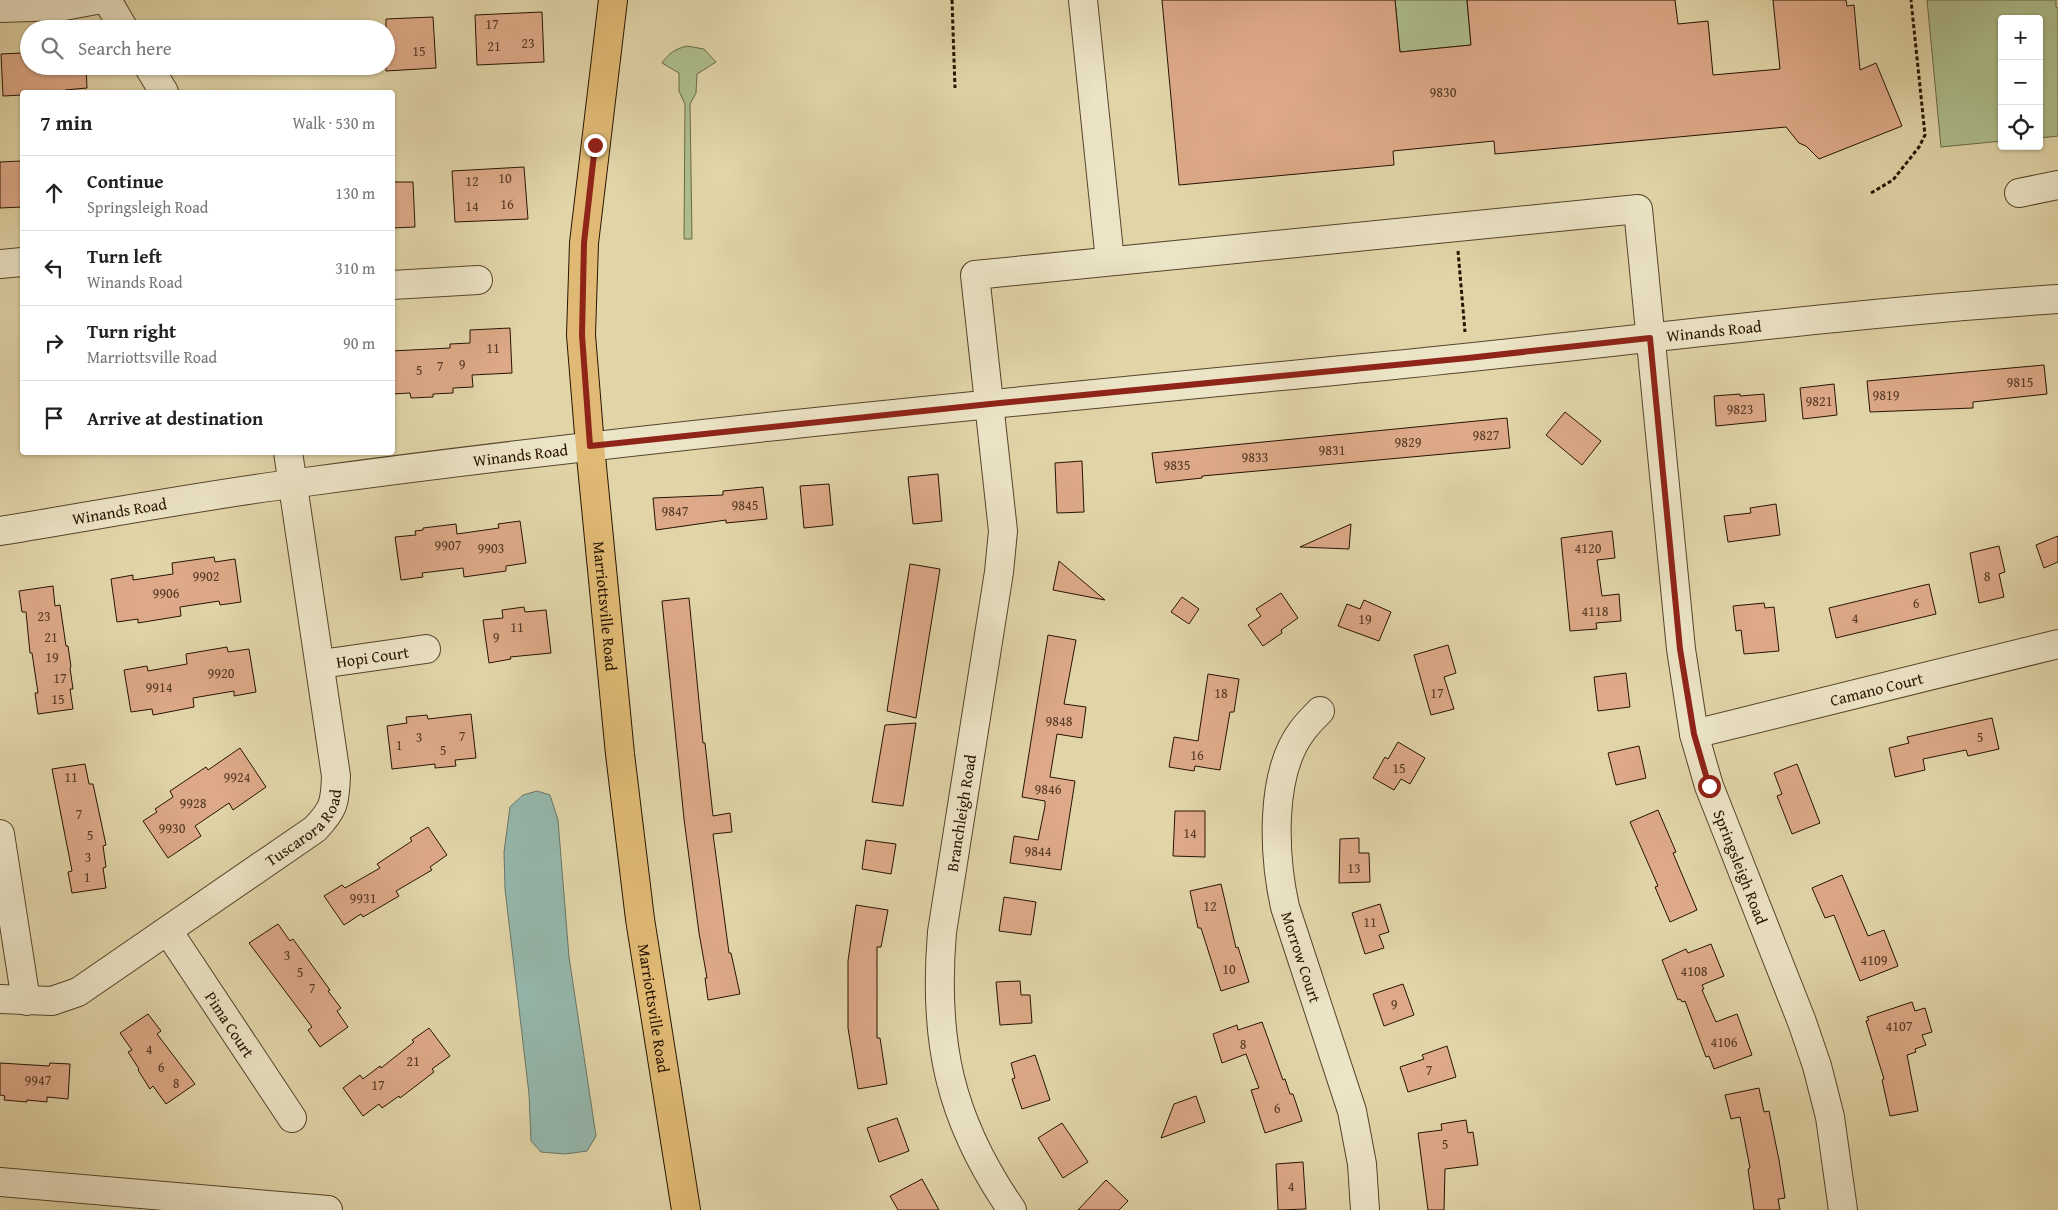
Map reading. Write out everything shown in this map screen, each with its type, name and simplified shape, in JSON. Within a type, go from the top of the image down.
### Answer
[{"type":"main road","name":"Marriottsville Road","points":[[613,0],[584,243],[582,335],[590,446],[620,754],[639,909],[686,1210]]},
{"type":"street","points":[[0,8],[64,6],[96,0]]},
{"type":"street","points":[[107,0],[119,20]]},
{"type":"street","points":[[1083,0],[1110,261],[1455,226]]},
{"type":"street","points":[[154,75],[163,90]]},
{"type":"street","points":[[2019,193],[2058,185]]},
{"type":"street","name":"Springsleigh Road","points":[[1455,226],[1638,209],[1680,649],[1694,734],[1709,786],[1802,1022],[1817,1066],[1830,1117],[1843,1210]]},
{"type":"street","name":"Branchleigh Road","points":[[1012,1210],[994,1185],[973,1145],[957,1106],[946,1064],[940,1019],[938,976],[942,932],[1000,564],[1003,532],[975,275],[1110,261]]},
{"type":"street","points":[[0,264],[20,262]]},
{"type":"street","points":[[395,285],[478,280]]},
{"type":"street","name":"Winands Road","points":[[0,531],[293,484],[590,446],[990,404],[1468,358],[1971,305],[2058,299]]},
{"type":"street","name":"Tuscarora Road","points":[[13,1000],[52,1002],[78,992],[315,829],[329,814],[335,798],[336,776],[321,664],[288,455]]},
{"type":"street","name":"Camano Court","points":[[1694,734],[2058,644]]},
{"type":"street","name":"Hopi Court","points":[[321,664],[426,649]]},
{"type":"street","name":"Morrow Court","points":[[1320,711],[1301,732],[1287,758],[1280,786],[1276,833],[1278,875],[1285,907],[1352,1111],[1362,1164],[1364,1210]]},
{"type":"street","points":[[0,834],[13,1000]]},
{"type":"street","name":"Pima Court","points":[[168,931],[292,1118]]},
{"type":"street","points":[[0,1182],[328,1210]]},
{"type":"path","points":[[952,0],[955,88]]},
{"type":"path","points":[[1871,193],[1893,180],[1919,147],[1925,136],[1911,0]]},
{"type":"path","points":[[1455,226],[1468,358]]},
{"type":"green space","points":[[1395,0],[1467,0],[1471,45],[1400,52]]},
{"type":"green space","points":[[1927,0],[2056,0],[2056,7],[2058,8],[2058,136],[2043,138],[2043,15],[1998,15],[1998,141],[1941,147]]},
{"type":"green space","points":[[687,46],[704,49],[716,62],[697,74],[696,93],[690,104],[692,239],[684,239],[685,104],[679,91],[679,73],[662,63],[673,52]]},
{"type":"water","points":[[537,791],[550,795],[558,820],[569,957],[596,1136],[587,1151],[565,1154],[541,1152],[531,1141],[529,1094],[505,889],[504,852],[510,807],[523,795]]},
{"type":"building","points":[[1162,0],[1395,0],[1400,52],[1471,45],[1467,0],[1675,0],[1678,24],[1708,21],[1713,75],[1780,69],[1773,0],[1846,0],[1847,6],[1854,5],[1860,70],[1876,63],[1902,126],[1819,159],[1806,146],[1799,143],[1786,127],[1495,154],[1494,141],[1393,151],[1394,165],[1179,185]]},
{"type":"building","points":[[542,12],[544,62],[477,65],[475,15]]},
{"type":"building","points":[[433,17],[436,68],[395,70],[395,20],[386,19]]},
{"type":"building","points":[[20,53],[20,75],[86,75],[87,88],[20,90],[20,95],[3,96],[1,54]]},
{"type":"building","points":[[20,161],[20,207],[0,208],[0,162]]},
{"type":"building","points":[[524,167],[528,219],[455,222],[452,171]]},
{"type":"building","points":[[395,182],[413,182],[415,227],[395,228]]},
{"type":"building","points":[[510,328],[512,373],[472,375],[473,387],[453,388],[453,393],[433,394],[433,397],[411,398],[410,393],[395,394],[395,351],[450,348],[450,344],[470,343],[470,330]]},
{"type":"building","points":[[2044,365],[2047,394],[1973,402],[1973,408],[1870,412],[1867,381]]},
{"type":"building","points":[[1834,384],[1837,415],[1803,419],[1800,388]]},
{"type":"building","points":[[1740,394],[1740,396],[1764,394],[1766,421],[1716,426],[1714,396]]},
{"type":"building","points":[[1565,412],[1601,441],[1582,465],[1546,435]]},
{"type":"building","points":[[1507,418],[1510,448],[1202,476],[1202,478],[1156,483],[1152,453]]},
{"type":"building","points":[[1082,461],[1084,512],[1057,513],[1055,463]]},
{"type":"building","points":[[938,474],[942,521],[913,524],[908,477]]},
{"type":"building","points":[[829,484],[833,525],[804,528],[800,486]]},
{"type":"building","points":[[763,487],[767,519],[726,523],[726,520],[656,530],[653,498],[723,495],[723,491]]},
{"type":"building","points":[[1776,504],[1780,535],[1728,542],[1724,516],[1751,513],[1750,508]]},
{"type":"building","points":[[520,521],[526,563],[506,566],[506,571],[464,577],[463,568],[422,573],[423,577],[401,580],[395,537],[416,535],[415,531],[423,530],[423,528],[456,524],[457,534],[499,528],[498,524]]},
{"type":"building","points":[[1351,524],[1349,549],[1300,547]]},
{"type":"building","points":[[1612,531],[1615,558],[1597,560],[1602,596],[1619,594],[1621,621],[1596,623],[1597,629],[1570,631],[1561,538]]},
{"type":"building","points":[[2058,536],[2058,562],[2044,568],[2036,545]]},
{"type":"building","points":[[1999,546],[2005,572],[1999,574],[2004,597],[1979,603],[1970,553]]},
{"type":"building","points":[[214,557],[215,562],[235,559],[241,602],[220,605],[219,601],[180,607],[181,616],[138,623],[138,619],[117,622],[111,579],[133,575],[133,580],[173,574],[172,563]]},
{"type":"building","points":[[1059,561],[1105,600],[1053,590]]},
{"type":"building","points":[[910,564],[940,569],[916,718],[887,711]]},
{"type":"building","points":[[1929,584],[1936,614],[1836,638],[1829,608]]},
{"type":"building","points":[[53,586],[55,606],[60,605],[66,646],[68,646],[73,689],[70,689],[73,709],[38,714],[35,693],[38,693],[32,653],[30,653],[26,612],[22,612],[19,591]]},
{"type":"building","points":[[1281,593],[1298,618],[1281,630],[1282,633],[1263,646],[1248,625],[1261,616],[1256,609]]},
{"type":"building","points":[[1182,597],[1199,609],[1189,624],[1171,612]]},
{"type":"building","points":[[689,598],[703,743],[705,743],[713,816],[730,813],[732,832],[713,834],[729,953],[731,953],[740,994],[708,1000],[705,978],[707,978],[684,819],[662,601]]},
{"type":"building","points":[[1364,600],[1391,612],[1379,641],[1338,626],[1347,604],[1360,609]]},
{"type":"building","points":[[1764,603],[1765,608],[1774,607],[1779,651],[1744,654],[1741,630],[1736,631],[1733,606]]},
{"type":"building","points":[[524,607],[525,612],[546,610],[551,653],[510,657],[511,659],[489,663],[483,620],[503,618],[502,610]]},
{"type":"building","points":[[1048,635],[1076,640],[1064,704],[1086,707],[1082,738],[1057,734],[1050,777],[1075,781],[1061,870],[1010,863],[1014,836],[1038,840],[1045,806],[1045,801],[1022,797]]},
{"type":"building","points":[[1448,645],[1456,673],[1444,677],[1454,709],[1431,715],[1414,655]]},
{"type":"building","points":[[227,647],[228,652],[249,649],[256,692],[234,696],[234,691],[193,698],[194,707],[153,715],[152,709],[131,712],[124,670],[147,666],[148,671],[187,664],[186,654]]},
{"type":"building","points":[[1626,673],[1630,707],[1598,711],[1594,677]]},
{"type":"building","points":[[1208,674],[1239,679],[1234,712],[1230,712],[1220,770],[1195,766],[1194,771],[1169,767],[1174,737],[1198,741]]},
{"type":"building","points":[[471,714],[476,758],[455,760],[456,766],[435,768],[435,764],[392,769],[387,726],[407,723],[406,717],[427,715],[428,719]]},
{"type":"building","points":[[1992,718],[1999,749],[1968,756],[1966,750],[1923,759],[1925,770],[1895,777],[1889,748],[1909,743],[1907,737]]},
{"type":"building","points":[[916,723],[903,806],[872,802],[885,725]]},
{"type":"building","points":[[1398,742],[1425,758],[1410,784],[1401,779],[1394,790],[1373,778],[1385,757],[1388,759]]},
{"type":"building","points":[[1639,746],[1646,778],[1616,785],[1608,753]]},
{"type":"building","points":[[240,748],[266,787],[233,810],[229,803],[195,826],[201,836],[168,858],[143,821],[157,812],[155,809],[173,797],[170,791],[206,767],[208,770]]},
{"type":"building","points":[[85,764],[89,784],[93,784],[106,845],[103,846],[106,867],[103,868],[106,888],[72,893],[68,872],[72,871],[52,769]]},
{"type":"building","points":[[1797,764],[1820,823],[1792,834],[1777,796],[1782,794],[1774,773]]},
{"type":"building","points":[[1658,810],[1676,852],[1673,853],[1697,910],[1670,922],[1655,887],[1658,886],[1630,822]]},
{"type":"building","points":[[1175,811],[1205,811],[1205,857],[1173,856]]},
{"type":"building","points":[[428,827],[447,855],[430,867],[432,870],[396,891],[399,896],[363,917],[361,914],[344,925],[324,896],[342,885],[345,888],[380,868],[377,864],[412,841],[410,838]]},
{"type":"building","points":[[1359,838],[1359,853],[1369,853],[1370,882],[1339,883],[1340,839]]},
{"type":"building","points":[[866,840],[896,844],[891,874],[862,869]]},
{"type":"building","points":[[1842,875],[1868,936],[1884,930],[1898,966],[1860,981],[1834,915],[1825,918],[1812,888]]},
{"type":"building","points":[[1221,884],[1236,948],[1238,947],[1249,982],[1221,991],[1201,928],[1198,928],[1190,891]]},
{"type":"building","points":[[1004,897],[1036,902],[1031,935],[999,931]]},
{"type":"building","points":[[1380,904],[1389,932],[1379,935],[1384,948],[1365,954],[1352,913]]},
{"type":"building","points":[[856,905],[888,910],[881,947],[877,947],[877,1038],[880,1038],[887,1084],[858,1089],[848,1028],[848,961]]},
{"type":"building","points":[[278,924],[290,941],[293,939],[330,990],[328,991],[341,1008],[337,1011],[348,1027],[320,1047],[308,1030],[312,1027],[249,943]]},
{"type":"building","points":[[1711,944],[1724,976],[1702,985],[1704,989],[1702,990],[1716,1022],[1737,1014],[1752,1055],[1714,1069],[1709,1056],[1706,1057],[1685,1001],[1678,1000],[1662,960],[1686,949],[1688,953]]},
{"type":"building","points":[[1020,981],[1021,995],[1030,995],[1032,1023],[1000,1025],[996,982]]},
{"type":"building","points":[[1403,984],[1414,1015],[1384,1026],[1373,994]]},
{"type":"building","points":[[1912,1002],[1915,1011],[1925,1008],[1932,1032],[1922,1035],[1926,1045],[1915,1049],[1916,1052],[1907,1055],[1918,1111],[1890,1116],[1882,1080],[1884,1079],[1866,1021],[1869,1020],[1867,1017]]},
{"type":"building","points":[[148,1014],[161,1031],[157,1034],[195,1084],[166,1104],[153,1086],[150,1089],[128,1052],[132,1050],[120,1033]]},
{"type":"building","points":[[1262,1022],[1283,1080],[1285,1079],[1290,1094],[1293,1094],[1302,1121],[1265,1133],[1251,1090],[1259,1088],[1246,1054],[1222,1063],[1213,1034],[1237,1025],[1238,1030]]},
{"type":"building","points":[[429,1028],[450,1056],[432,1069],[434,1072],[400,1098],[399,1096],[382,1108],[379,1104],[363,1116],[343,1088],[360,1075],[363,1079],[380,1066],[381,1068],[414,1042],[412,1040]]},
{"type":"building","points":[[1447,1046],[1456,1077],[1408,1092],[1400,1067],[1424,1059],[1422,1055]]},
{"type":"building","points":[[1035,1055],[1050,1100],[1022,1109],[1012,1079],[1015,1078],[1011,1063]]},
{"type":"building","points":[[0,1063],[49,1066],[50,1063],[70,1064],[68,1099],[47,1097],[47,1102],[4,1100],[5,1096],[0,1095]]},
{"type":"building","points":[[1759,1088],[1764,1112],[1769,1111],[1779,1160],[1785,1198],[1778,1199],[1780,1210],[1754,1210],[1748,1169],[1750,1168],[1740,1117],[1731,1119],[1725,1095]]},
{"type":"building","points":[[1196,1096],[1205,1122],[1161,1138],[1174,1104]]},
{"type":"building","points":[[897,1118],[909,1151],[879,1162],[867,1128]]},
{"type":"building","points":[[1466,1120],[1468,1133],[1473,1132],[1478,1165],[1445,1169],[1444,1210],[1428,1210],[1418,1133],[1442,1130],[1441,1124]]},
{"type":"building","points":[[1062,1123],[1088,1162],[1063,1178],[1038,1138]]},
{"type":"building","points":[[1303,1162],[1306,1209],[1278,1210],[1276,1164]]},
{"type":"building","points":[[922,1179],[939,1210],[898,1210],[890,1196]]},
{"type":"building","points":[[1106,1180],[1128,1201],[1119,1210],[1078,1210]]},
{"type":"route","points":[[595,145],[584,243],[582,335],[590,446],[1650,338],[1680,649],[1694,734],[1709,786]]}]
